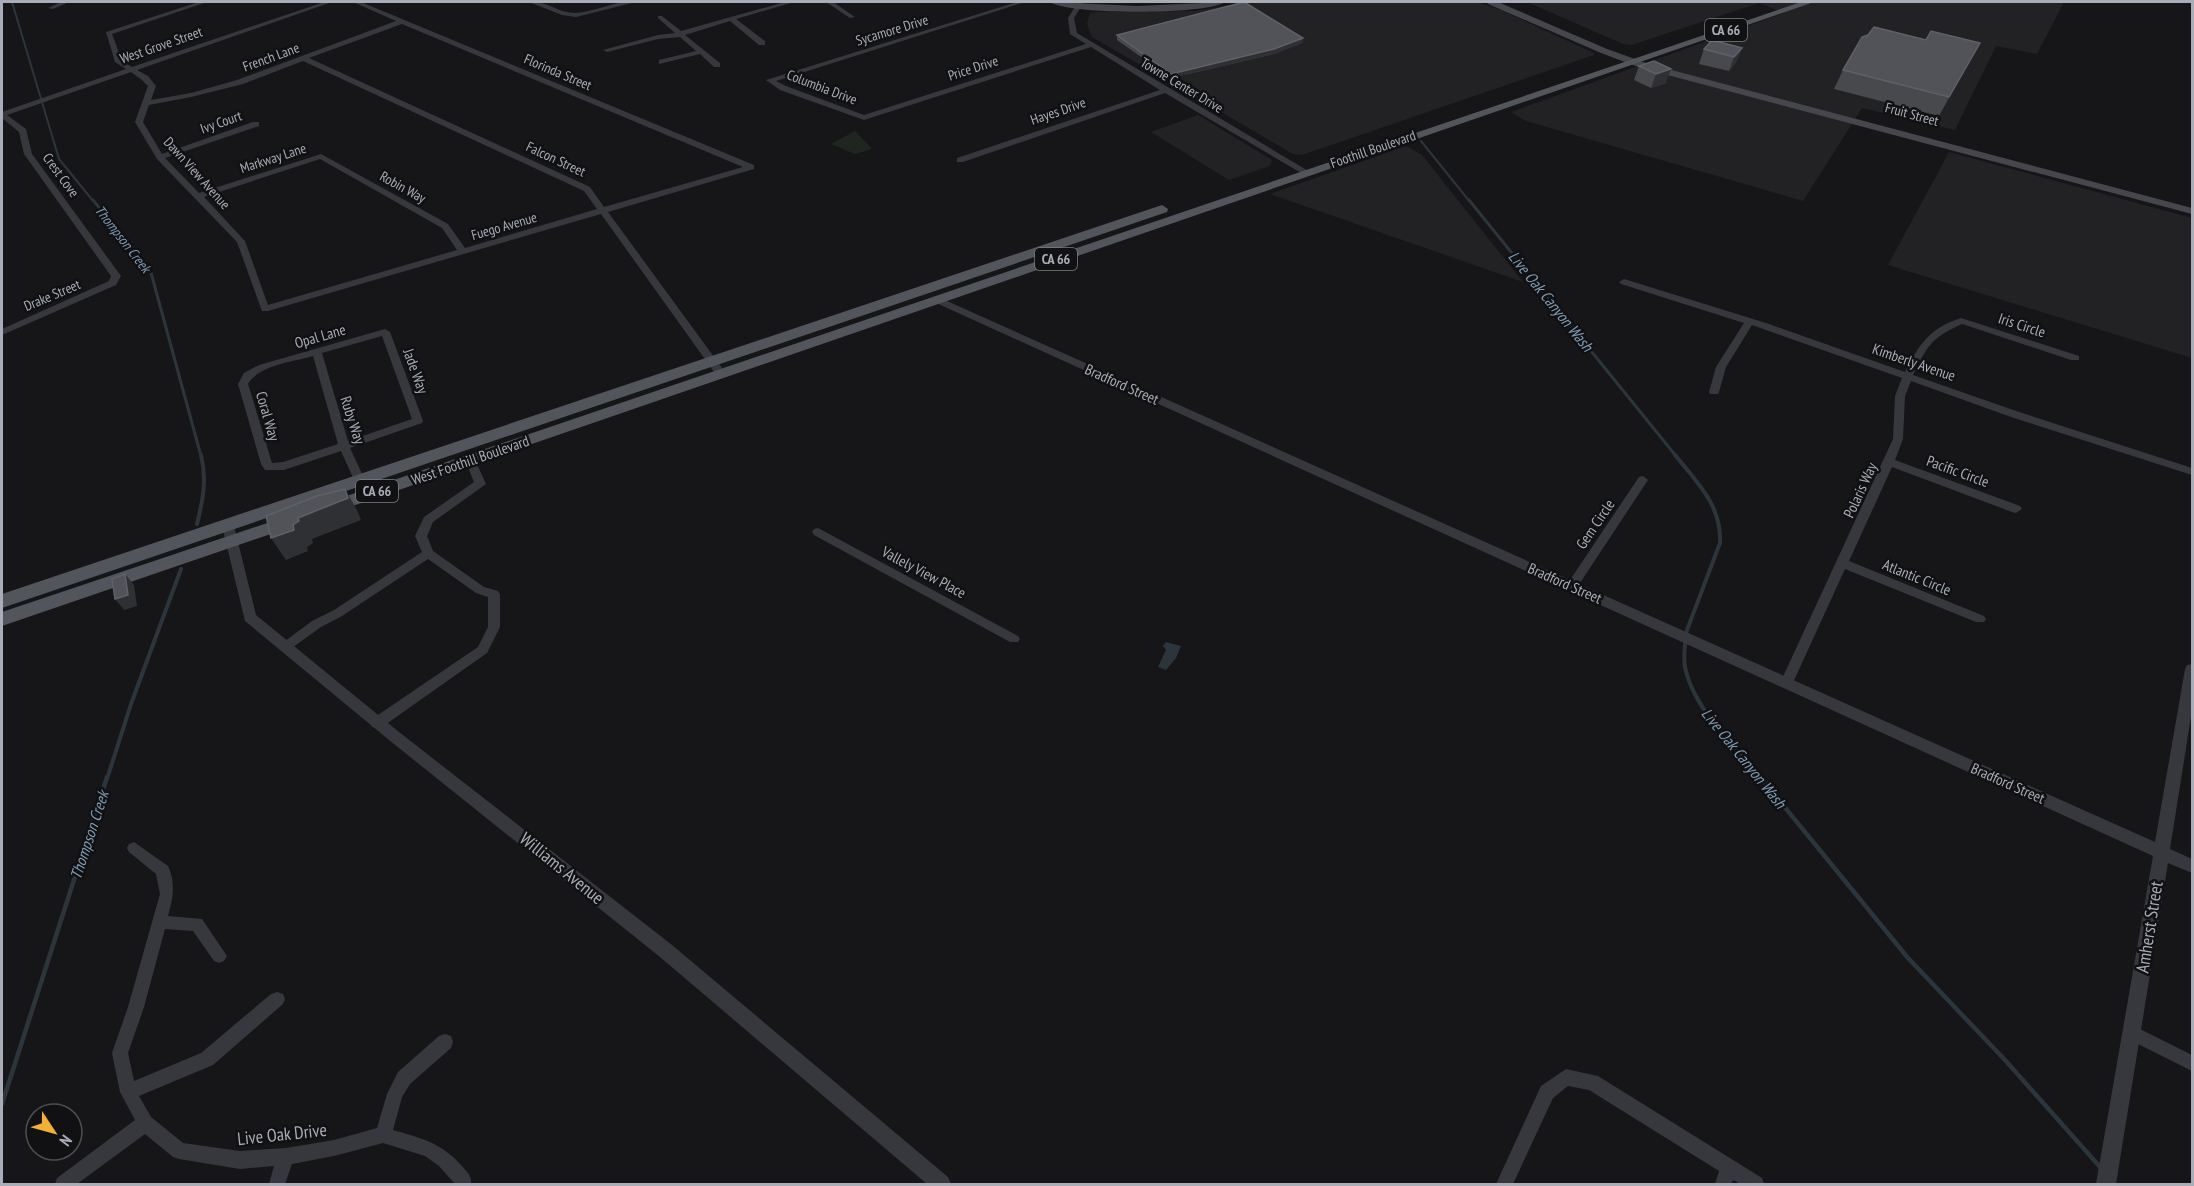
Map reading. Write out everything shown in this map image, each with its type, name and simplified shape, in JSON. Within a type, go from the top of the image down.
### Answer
[{"type":"main road","points":[[1055,2],[1151,9],[1220,2]]},
{"type":"main road","points":[[1125,2],[1150,2]]},
{"type":"main road","points":[[1491,2],[1629,55]]},
{"type":"main road","points":[[1511,2],[1629,55]]},
{"type":"main road","name":"CA 66","points":[[1675,35],[1779,2]]},
{"type":"main road","name":"Foothill Boulevard","points":[[938,300],[1306,172],[1629,55],[1809,2]]},
{"type":"main road","name":"Foothill Boulevard","points":[[1593,63],[1629,55]]},
{"type":"main road","name":"Fruit Street","points":[[1629,55],[2193,203]]},
{"type":"main road","name":"Fruit Street","points":[[1629,55],[2193,211]]},
{"type":"main road","name":"Foothill Boulevard","points":[[1273,171],[1313,157]]},
{"type":"main road","name":"West Foothill Boulevard","points":[[363,488],[470,460],[920,293],[1181,202]]},
{"type":"main road","name":"West Foothill Boulevard","points":[[2,620],[33,600],[717,368],[938,300]]},
{"type":"main road","name":"West Foothill Boulevard","points":[[2,602],[33,600]]},
{"type":"street","points":[[51,8],[66,2]]},
{"type":"street","name":"Dawn View Avenue","points":[[204,2],[108,33],[119,62],[145,78],[152,86],[139,122],[160,157],[241,241],[265,309]]},
{"type":"street","name":"West Grove Street","points":[[2,114],[329,2]]},
{"type":"street","name":"Florinda Street","points":[[356,2],[751,167]]},
{"type":"street","points":[[532,2],[564,14],[576,15],[633,2]]},
{"type":"street","points":[[607,50],[658,37],[680,35],[689,30],[790,2]]},
{"type":"street","points":[[828,2],[852,17]]},
{"type":"street","name":"Sycamore Drive","points":[[770,80],[1022,2]]},
{"type":"street","name":"Towne Center Drive","points":[[1080,3],[1071,18],[1074,34],[1223,125],[1306,172]]},
{"type":"street","points":[[660,17],[717,65]]},
{"type":"street","points":[[730,18],[762,44]]},
{"type":"street","name":"French Lane","points":[[145,103],[191,95],[240,82],[402,21]]},
{"type":"street","name":"Price Drive","points":[[864,118],[1090,45]]},
{"type":"street","points":[[662,62],[699,52]]},
{"type":"street","name":"Falcon Street","points":[[305,59],[587,189],[605,210],[717,368]]},
{"type":"street","name":"Columbia Drive","points":[[770,80],[783,88],[864,118]]},
{"type":"street","name":"Hayes Drive","points":[[960,160],[1166,90]]},
{"type":"street","name":"Crest Cove","points":[[2,114],[22,131],[28,154],[116,276],[113,283]]},
{"type":"street","name":"Ivy Court","points":[[160,157],[256,124]]},
{"type":"street","name":"Markway Lane","points":[[199,196],[321,156]]},
{"type":"street","name":"Robin Way","points":[[321,156],[445,226],[463,252]]},
{"type":"street","name":"Fuego Avenue","points":[[265,309],[751,167]]},
{"type":"street","name":"Kimberly Avenue","points":[[1624,282],[2193,472]]},
{"type":"street","name":"Drake Street","points":[[2,332],[113,283]]},
{"type":"street","name":"Bradford Street","points":[[938,300],[2193,866]]},
{"type":"street","name":"Iris Circle","points":[[1961,321],[2075,358]]},
{"type":"street","name":"Polaris Way","points":[[1786,683],[1889,462],[1898,439],[1900,396],[1908,375],[1922,348],[1936,332],[1961,321]]},
{"type":"street","points":[[1714,392],[1721,367],[1749,322]]},
{"type":"street","name":"Opal Lane","points":[[264,367],[385,332]]},
{"type":"street","name":"Jade Way","points":[[344,446],[418,421],[385,332]]},
{"type":"street","name":"Ruby Way","points":[[317,353],[344,446],[363,488]]},
{"type":"street","name":"Coral Way","points":[[264,367],[248,375],[243,384],[266,464],[269,467],[284,466],[344,446]]},
{"type":"street","points":[[377,723],[483,650],[494,627],[494,594],[480,590],[428,553],[421,536],[428,520],[480,484],[470,460]]},
{"type":"street","name":"Pacific Circle","points":[[1889,462],[2016,508]]},
{"type":"street","name":"Gem Circle","points":[[1572,586],[1643,480]]},
{"type":"street","name":"Vallely View Place","points":[[818,532],[1014,639]]},
{"type":"street","name":"Williams Avenue","points":[[230,534],[250,617],[377,723],[666,951],[941,1185]]},
{"type":"street","points":[[285,647],[333,621],[338,613],[428,553]]},
{"type":"street","name":"Atlantic Circle","points":[[1842,563],[1980,619]]},
{"type":"street","name":"Amherst Street","points":[[2106,1185],[2160,852],[2193,669]]},
{"type":"street","name":"Live Oak Drive","points":[[134,848],[163,871],[167,894],[136,1007],[120,1053],[128,1092],[145,1124],[179,1151],[240,1160],[286,1157],[334,1148],[383,1135]]},
{"type":"street","points":[[159,922],[196,924],[219,956]]},
{"type":"street","points":[[128,1092],[207,1059],[277,999]]},
{"type":"street","points":[[2132,1033],[2193,1063]]},
{"type":"street","points":[[445,1042],[404,1078],[395,1094],[383,1135],[429,1149],[446,1160],[463,1180],[463,1185]]},
{"type":"street","points":[[1504,1185],[1547,1092],[1566,1077],[1592,1082],[1756,1185]]},
{"type":"street","points":[[63,1185],[145,1124]]},
{"type":"street","points":[[277,1185],[286,1157]]},
{"type":"street","points":[[1723,1185],[1729,1168]]},
{"type":"shaded area","points":[[1249,2],[1477,2],[1501,10],[1594,53],[1594,55],[1302,155],[1293,154],[1092,37],[1087,24],[1090,13],[1096,12],[1194,11]]},
{"type":"shaded area","points":[[1527,2],[2064,2],[2037,54],[1996,46],[1955,130],[1862,108],[1803,201],[1526,121],[1511,112],[1784,13],[1759,3],[1632,45],[1623,44]]},
{"type":"shaded area","points":[[1198,115],[1272,160],[1270,166],[1229,180],[1151,132]]},
{"type":"shaded area","points":[[855,131],[872,149],[855,154],[831,144]]},
{"type":"shaded area","points":[[1406,146],[1422,155],[1523,282],[1270,194]]},
{"type":"shaded area","points":[[1949,152],[2192,218],[2192,358],[1888,265]]},
{"type":"shaded area","points":[[1166,642],[1181,646],[1176,658],[1166,670],[1158,667],[1166,650],[1163,646]]},
{"type":"building","points":[[1244,2],[1303,38],[1274,49],[1171,74],[1117,35]]},
{"type":"building","points":[[1874,27],[1926,40],[1931,31],[1980,43],[1949,97],[1843,70],[1862,37],[1868,35]]},
{"type":"building","points":[[1712,40],[1742,48],[1734,57],[1704,49]]},
{"type":"building","points":[[1654,61],[1671,69],[1656,74],[1639,66]]},
{"type":"building","points":[[345,489],[348,498],[298,518],[299,521],[293,525],[294,530],[271,538],[266,516],[317,496]]},
{"type":"building","points":[[125,574],[128,595],[115,599],[112,579]]},
{"type":"waterway","name":"Thompson Creek","points":[[12,2],[59,159],[94,202]]},
{"type":"waterway","name":"Live Oak Canyon Wash","points":[[1421,141],[1470,202]]},
{"type":"waterway","name":"Thompson Creek","points":[[93,200],[150,269],[201,456]]},
{"type":"waterway","name":"Live Oak Canyon Wash","points":[[1469,200],[1676,456]]},
{"type":"waterway","name":"Thompson Creek","points":[[197,524],[204,490],[201,455]]},
{"type":"waterway","name":"Live Oak Canyon Wash","points":[[1675,455],[1706,495],[1717,517],[1720,530],[1720,543],[1687,630],[1685,667],[1689,682],[1706,712],[1761,779]]},
{"type":"waterway","name":"Thompson Creek","points":[[107,779],[131,704],[181,569]]},
{"type":"waterway","name":"Thompson Creek","points":[[2,1104],[107,777]]},
{"type":"waterway","name":"Live Oak Canyon Wash","points":[[1760,777],[1908,958],[2005,1060],[2101,1168]]}]
